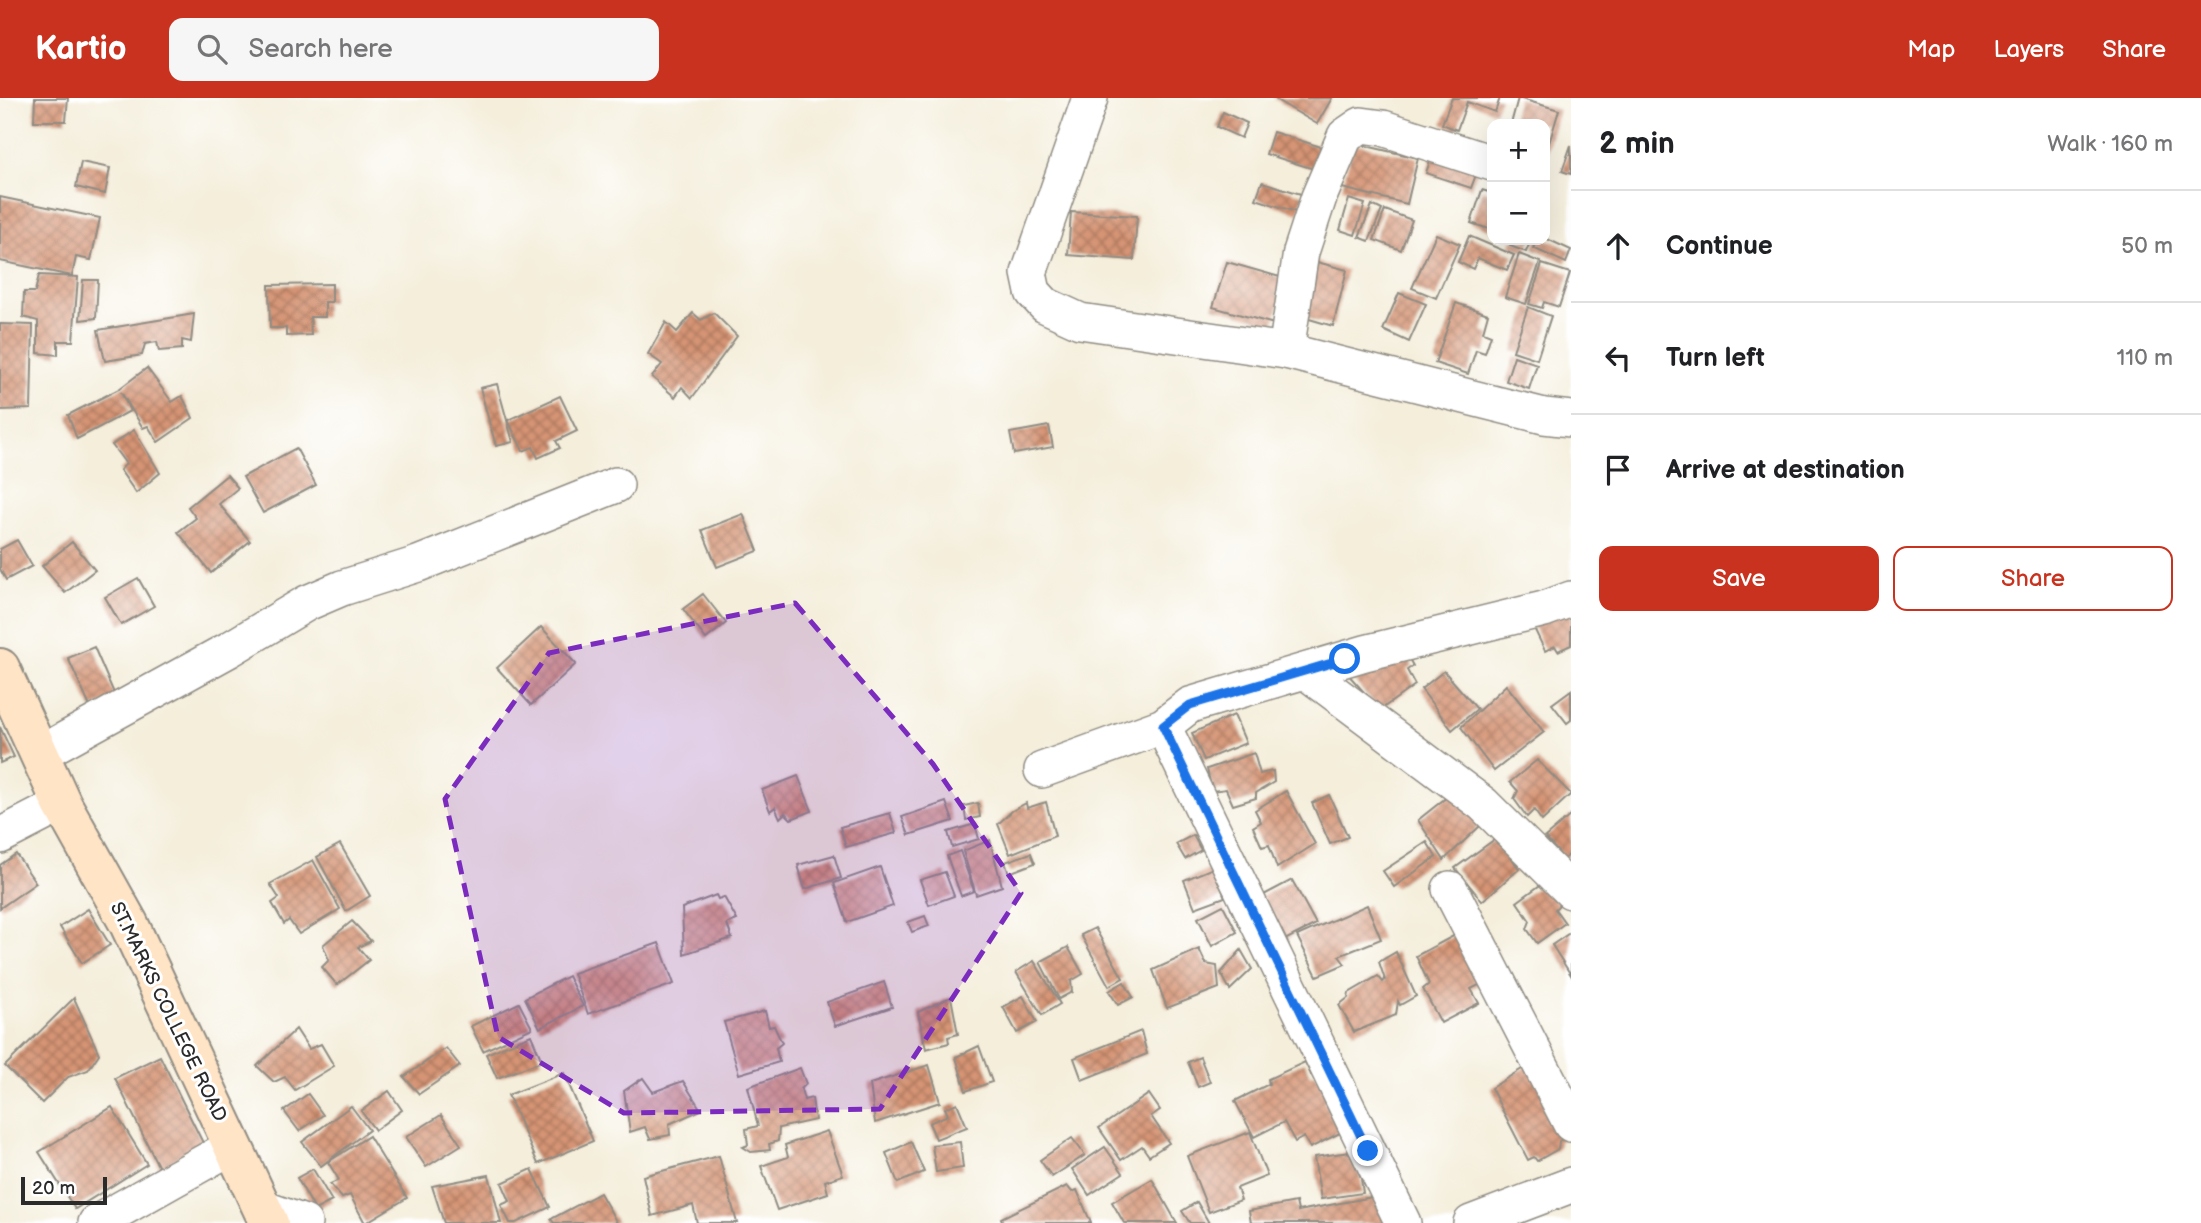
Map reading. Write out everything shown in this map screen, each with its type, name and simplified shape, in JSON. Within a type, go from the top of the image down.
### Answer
[{"type":"main road","name":"ST.MARKS COLLEGE ROAD","points":[[0,668],[62,804],[129,924],[265,1216]]},
{"type":"street","points":[[1090,98],[1029,273],[1033,292],[1045,305],[1080,321],[1286,351],[1470,398],[1571,419]]},
{"type":"street","points":[[1286,351],[1301,252],[1319,197],[1345,136],[1361,125],[1383,128],[1487,161]]},
{"type":"street","points":[[38,754],[230,649],[307,603],[342,588],[418,564],[616,485]]},
{"type":"street","points":[[1042,769],[1163,726],[1190,705],[1571,599]]},
{"type":"street","points":[[1305,671],[1483,804],[1571,891]]},
{"type":"street","points":[[1163,726],[1403,1223]]},
{"type":"street","points":[[0,836],[62,804]]},
{"type":"street","points":[[1450,889],[1571,1124]]},
{"type":"street","points":[[96,1223],[233,1146]]},
{"type":"street","points":[[1471,1223],[1571,1185]]},
{"type":"street","points":[[265,1216],[304,1223]]},
{"type":"highlighted area","points":[[795,603],[933,764],[1021,893],[880,1109],[624,1113],[498,1037],[445,799],[549,653]]},
{"type":"building","points":[[35,98],[68,98],[66,121],[34,121]]},
{"type":"building","points":[[1273,98],[1332,98],[1317,124]]},
{"type":"building","points":[[1452,98],[1500,98],[1495,112],[1467,102],[1457,130],[1442,124]]},
{"type":"building","points":[[1518,98],[1559,110],[1550,140],[1550,119],[1512,119]]},
{"type":"building","points":[[1223,112],[1247,123],[1241,138],[1217,127]]},
{"type":"building","points":[[1273,132],[1321,147],[1314,169],[1266,154]]},
{"type":"building","points":[[1353,143],[1418,158],[1407,204],[1342,188]]},
{"type":"building","points":[[1571,145],[1571,174],[1562,171]]},
{"type":"building","points":[[1434,149],[1480,164],[1471,188],[1426,173]]},
{"type":"building","points":[[81,162],[110,168],[105,194],[76,187]]},
{"type":"building","points":[[1262,182],[1304,195],[1299,213],[1256,199]]},
{"type":"building","points":[[1482,190],[1487,192],[1487,228],[1471,223]]},
{"type":"building","points":[[0,197],[100,218],[91,260],[76,257],[72,276],[0,261]]},
{"type":"building","points":[[1349,199],[1365,204],[1355,235],[1340,230]]},
{"type":"building","points":[[1372,205],[1382,210],[1369,241],[1359,237]]},
{"type":"building","points":[[1385,210],[1412,220],[1401,250],[1374,240]]},
{"type":"building","points":[[1071,212],[1137,216],[1134,260],[1068,255]]},
{"type":"building","points":[[1436,234],[1460,244],[1436,298],[1412,288]]},
{"type":"building","points":[[1469,236],[1514,255],[1507,270],[1478,258],[1473,269],[1458,262]]},
{"type":"building","points":[[1550,240],[1571,250],[1566,263],[1533,248],[1534,245],[1550,245]]},
{"type":"building","points":[[1510,245],[1529,245],[1526,252]]},
{"type":"building","points":[[1519,254],[1540,262],[1526,304],[1505,297]]},
{"type":"building","points":[[1313,261],[1347,270],[1333,326],[1299,316]]},
{"type":"building","points":[[1227,262],[1287,279],[1274,324],[1213,307]]},
{"type":"building","points":[[1542,264],[1570,273],[1559,307],[1544,302],[1542,308],[1529,304]]},
{"type":"building","points":[[39,275],[78,277],[73,341],[58,341],[58,355],[38,353],[38,321],[23,317],[24,292],[35,292]]},
{"type":"building","points":[[83,280],[98,280],[96,318],[80,320]]},
{"type":"building","points":[[332,284],[332,302],[325,302],[325,317],[310,317],[311,335],[286,336],[286,328],[270,328],[269,285]]},
{"type":"building","points":[[1399,293],[1426,304],[1409,342],[1383,330]]},
{"type":"building","points":[[1456,303],[1488,314],[1483,332],[1491,335],[1485,353],[1476,350],[1468,374],[1435,363]]},
{"type":"building","points":[[1528,307],[1551,316],[1537,359],[1513,351]]},
{"type":"building","points":[[693,313],[701,320],[714,313],[737,336],[692,398],[682,387],[675,397],[652,377],[662,364],[648,354],[666,322],[677,332]]},
{"type":"building","points":[[194,314],[191,342],[182,340],[182,349],[159,351],[157,342],[145,344],[142,355],[105,361],[98,330]]},
{"type":"building","points":[[0,324],[33,325],[31,409],[0,410]]},
{"type":"building","points":[[1514,356],[1537,364],[1529,389],[1506,381]]},
{"type":"building","points":[[147,368],[172,402],[182,396],[193,418],[158,442],[148,426],[143,428],[121,392],[130,411],[77,439],[68,415],[119,389]]},
{"type":"building","points":[[497,384],[513,442],[496,446],[480,388]]},
{"type":"building","points":[[560,396],[577,431],[556,441],[560,448],[538,458],[533,447],[523,451],[508,420]]},
{"type":"building","points":[[1049,426],[1053,447],[1014,454],[1010,433]]},
{"type":"building","points":[[134,430],[160,473],[136,493],[120,470],[126,464],[112,445]]},
{"type":"building","points":[[296,448],[316,485],[263,513],[243,477]]},
{"type":"building","points":[[227,475],[238,488],[219,504],[250,541],[211,573],[178,532],[196,518],[188,507]]},
{"type":"building","points":[[743,514],[758,551],[717,567],[702,530]]},
{"type":"building","points":[[17,540],[32,566],[6,580],[0,569],[0,549]]},
{"type":"building","points":[[72,542],[95,570],[65,593],[42,566]]},
{"type":"building","points":[[138,578],[154,606],[121,625],[105,597]]},
{"type":"building","points":[[703,594],[726,623],[706,639],[683,609]]},
{"type":"building","points":[[1571,605],[1571,645],[1558,651],[1555,646],[1545,651],[1532,624]]},
{"type":"building","points":[[541,627],[576,664],[531,705],[497,668]]},
{"type":"building","points":[[1402,646],[1413,666],[1407,670],[1415,685],[1380,710],[1346,672]]},
{"type":"building","points":[[94,647],[116,698],[91,709],[68,658]]},
{"type":"building","points":[[1444,671],[1477,709],[1452,730],[1421,689]]},
{"type":"building","points":[[1506,685],[1544,732],[1494,771],[1461,727]]},
{"type":"building","points":[[1571,690],[1571,720],[1567,723],[1552,704]]},
{"type":"building","points":[[1234,715],[1246,743],[1204,760],[1192,733]]},
{"type":"building","points":[[0,727],[14,757],[0,763]]},
{"type":"building","points":[[1254,753],[1260,774],[1273,771],[1274,782],[1256,793],[1256,798],[1233,805],[1226,789],[1212,791],[1207,769]]},
{"type":"building","points":[[1537,760],[1571,794],[1542,821],[1534,810],[1527,817],[1514,799],[1518,791],[1510,782]]},
{"type":"building","points":[[798,776],[812,811],[791,819],[785,813],[780,818],[775,807],[770,811],[762,790]]},
{"type":"building","points":[[1457,789],[1481,825],[1444,860],[1418,820]]},
{"type":"building","points":[[1286,791],[1315,844],[1277,868],[1269,845],[1262,847],[1253,827],[1261,822],[1255,810]]},
{"type":"building","points":[[1329,795],[1348,837],[1330,844],[1312,803]]},
{"type":"building","points":[[946,802],[953,821],[909,835],[902,817]]},
{"type":"building","points":[[1046,802],[1055,836],[1010,854],[998,824],[1026,803],[1027,808]]},
{"type":"building","points":[[978,803],[980,817],[966,820],[964,806]]},
{"type":"building","points":[[890,813],[896,833],[846,847],[840,827]]},
{"type":"building","points":[[1571,815],[1571,853],[1564,859],[1545,837]]},
{"type":"building","points":[[975,824],[979,839],[952,847],[948,832]]},
{"type":"building","points":[[1193,835],[1201,850],[1185,859],[1176,844]]},
{"type":"building","points":[[1498,837],[1519,869],[1482,901],[1455,868]]},
{"type":"building","points":[[990,840],[1002,886],[976,895],[963,851]]},
{"type":"building","points":[[1427,842],[1436,857],[1394,887],[1383,871]]},
{"type":"building","points":[[340,844],[370,896],[346,911],[317,857]]},
{"type":"building","points":[[960,851],[974,891],[961,896],[947,856]]},
{"type":"building","points":[[1031,853],[1035,863],[1009,873],[1005,862]]},
{"type":"building","points":[[16,854],[36,883],[0,908],[0,865]]},
{"type":"building","points":[[834,855],[841,878],[805,889],[798,865]]},
{"type":"building","points":[[313,860],[340,909],[299,934],[289,920],[284,924],[272,903],[279,898],[270,884]]},
{"type":"building","points":[[880,867],[893,906],[847,922],[834,883]]},
{"type":"building","points":[[1213,868],[1225,897],[1195,908],[1184,880]]},
{"type":"building","points":[[945,872],[954,896],[929,905],[920,880]]},
{"type":"building","points":[[1292,880],[1316,924],[1285,940],[1262,896]]},
{"type":"building","points":[[1543,883],[1559,905],[1555,909],[1565,923],[1537,943],[1527,929],[1530,921],[1517,902]]},
{"type":"building","points":[[716,895],[718,899],[724,897],[737,920],[727,924],[732,938],[684,954],[682,908]]},
{"type":"building","points":[[1223,905],[1237,932],[1212,946],[1198,918]]},
{"type":"building","points":[[1367,905],[1381,939],[1339,956],[1345,964],[1317,976],[1297,936]]},
{"type":"building","points":[[88,909],[110,945],[82,963],[60,927]]},
{"type":"building","points":[[925,916],[929,926],[912,932],[908,922]]},
{"type":"building","points":[[352,921],[371,941],[358,947],[369,960],[337,985],[322,967],[329,960],[323,945]]},
{"type":"building","points":[[1095,928],[1123,978],[1109,986],[1081,935]]},
{"type":"building","points":[[1571,932],[1571,975],[1552,945]]},
{"type":"building","points":[[1459,933],[1481,984],[1471,989],[1479,1003],[1441,1023],[1423,989],[1429,984],[1416,956]]},
{"type":"building","points":[[659,943],[674,984],[588,1014],[573,973]]},
{"type":"building","points":[[1068,947],[1083,974],[1071,981],[1072,992],[1059,999],[1040,962]]},
{"type":"building","points":[[1199,949],[1206,964],[1217,966],[1219,988],[1167,1008],[1153,970]]},
{"type":"building","points":[[1241,950],[1252,969],[1230,990],[1221,973]]},
{"type":"building","points":[[1396,952],[1416,996],[1400,1005],[1398,1001],[1396,1015],[1354,1032],[1339,1005],[1348,998],[1349,993],[1378,976],[1383,982],[1385,980],[1379,962]]},
{"type":"building","points":[[1034,961],[1060,1004],[1042,1015],[1016,972]]},
{"type":"building","points":[[568,976],[583,1006],[540,1028],[525,998]]},
{"type":"building","points":[[884,982],[892,1007],[835,1026],[827,1002]]},
{"type":"building","points":[[1124,982],[1133,997],[1118,1005],[1109,991]]},
{"type":"building","points":[[1023,996],[1037,1022],[1017,1033],[1003,1007]]},
{"type":"building","points":[[951,997],[958,1034],[948,1037],[949,1043],[926,1049],[918,1012]]},
{"type":"building","points":[[74,998],[99,1054],[88,1070],[68,1077],[42,1103],[5,1066]]},
{"type":"building","points":[[519,1003],[532,1028],[483,1051],[471,1026]]},
{"type":"building","points":[[765,1011],[769,1027],[774,1026],[782,1043],[776,1048],[779,1062],[739,1074],[724,1022]]},
{"type":"building","points":[[296,1029],[309,1049],[321,1044],[334,1066],[295,1090],[285,1077],[274,1082],[257,1066]]},
{"type":"building","points":[[1141,1031],[1147,1054],[1082,1080],[1074,1058]]},
{"type":"building","points":[[531,1035],[542,1061],[497,1078],[486,1054]]},
{"type":"building","points":[[979,1046],[992,1082],[966,1091],[956,1057]]},
{"type":"building","points":[[446,1048],[460,1066],[419,1094],[404,1077]]},
{"type":"building","points":[[160,1056],[204,1145],[159,1168],[115,1078]]},
{"type":"building","points":[[1200,1057],[1210,1082],[1198,1087],[1188,1062]]},
{"type":"building","points":[[1535,1061],[1571,1134],[1559,1141],[1558,1149],[1537,1161],[1534,1157],[1528,1160],[1491,1088]]},
{"type":"building","points":[[1305,1062],[1311,1075],[1316,1073],[1330,1101],[1324,1100],[1333,1119],[1345,1113],[1352,1127],[1310,1148],[1304,1137],[1295,1142],[1284,1122],[1254,1137],[1235,1101],[1269,1084],[1268,1079]]},
{"type":"building","points":[[929,1065],[940,1102],[875,1123],[870,1084]]},
{"type":"building","points":[[800,1068],[806,1084],[801,1089],[804,1100],[812,1098],[815,1120],[779,1128],[778,1141],[769,1144],[770,1150],[751,1152],[743,1147],[748,1145],[746,1129],[758,1126],[748,1087]]},
{"type":"building","points":[[564,1073],[593,1141],[538,1164],[508,1095]]},
{"type":"building","points":[[643,1078],[653,1092],[683,1081],[701,1110],[669,1124],[670,1135],[650,1139],[645,1127],[630,1132],[624,1091]]},
{"type":"building","points":[[389,1091],[402,1110],[375,1130],[361,1111]]},
{"type":"building","points":[[308,1094],[323,1115],[299,1131],[284,1111]]},
{"type":"building","points":[[1149,1094],[1160,1110],[1151,1116],[1169,1143],[1149,1156],[1142,1146],[1121,1160],[1099,1128]]},
{"type":"building","points":[[957,1103],[967,1127],[936,1139],[929,1123],[948,1115],[945,1108]]},
{"type":"building","points":[[351,1106],[369,1130],[321,1166],[302,1142]]},
{"type":"building","points":[[112,1107],[147,1164],[75,1209],[39,1152]]},
{"type":"building","points":[[441,1115],[461,1145],[426,1167],[406,1137]]},
{"type":"building","points":[[827,1131],[843,1175],[825,1181],[828,1193],[777,1210],[761,1166],[788,1157],[785,1145]]},
{"type":"building","points":[[1250,1132],[1267,1176],[1237,1188],[1241,1200],[1209,1212],[1187,1156]]},
{"type":"building","points":[[369,1136],[407,1198],[365,1223],[350,1195],[342,1198],[330,1184],[339,1180],[328,1162]]},
{"type":"building","points":[[1072,1138],[1085,1155],[1052,1177],[1040,1160]]},
{"type":"building","points":[[911,1142],[924,1172],[898,1183],[886,1153]]},
{"type":"building","points":[[960,1142],[963,1168],[936,1172],[932,1145]]},
{"type":"building","points":[[1105,1147],[1123,1173],[1089,1195],[1072,1169]]},
{"type":"building","points":[[1357,1151],[1363,1193],[1321,1199],[1314,1157]]},
{"type":"building","points":[[719,1156],[737,1223],[697,1223],[693,1205],[652,1216],[643,1176]]},
{"type":"building","points":[[313,1169],[332,1201],[315,1210],[297,1178]]},
{"type":"building","points":[[532,1169],[550,1207],[516,1223],[510,1223],[501,1205],[510,1201],[502,1183]]},
{"type":"building","points":[[489,1175],[501,1223],[444,1223],[432,1186]]},
{"type":"building","points":[[1152,1179],[1177,1223],[1124,1223],[1112,1202]]},
{"type":"building","points":[[1067,1186],[1072,1192],[1077,1190],[1091,1223],[1003,1223],[1001,1218]]},
{"type":"building","points":[[600,1193],[617,1223],[554,1223],[551,1219]]},
{"type":"building","points":[[1383,1195],[1389,1223],[1251,1223],[1249,1211],[1296,1202],[1298,1211]]},
{"type":"building","points":[[1197,1202],[1209,1223],[1190,1223],[1182,1211]]},
{"type":"route","points":[[1345,659],[1190,705],[1163,726],[1368,1151]]}]
